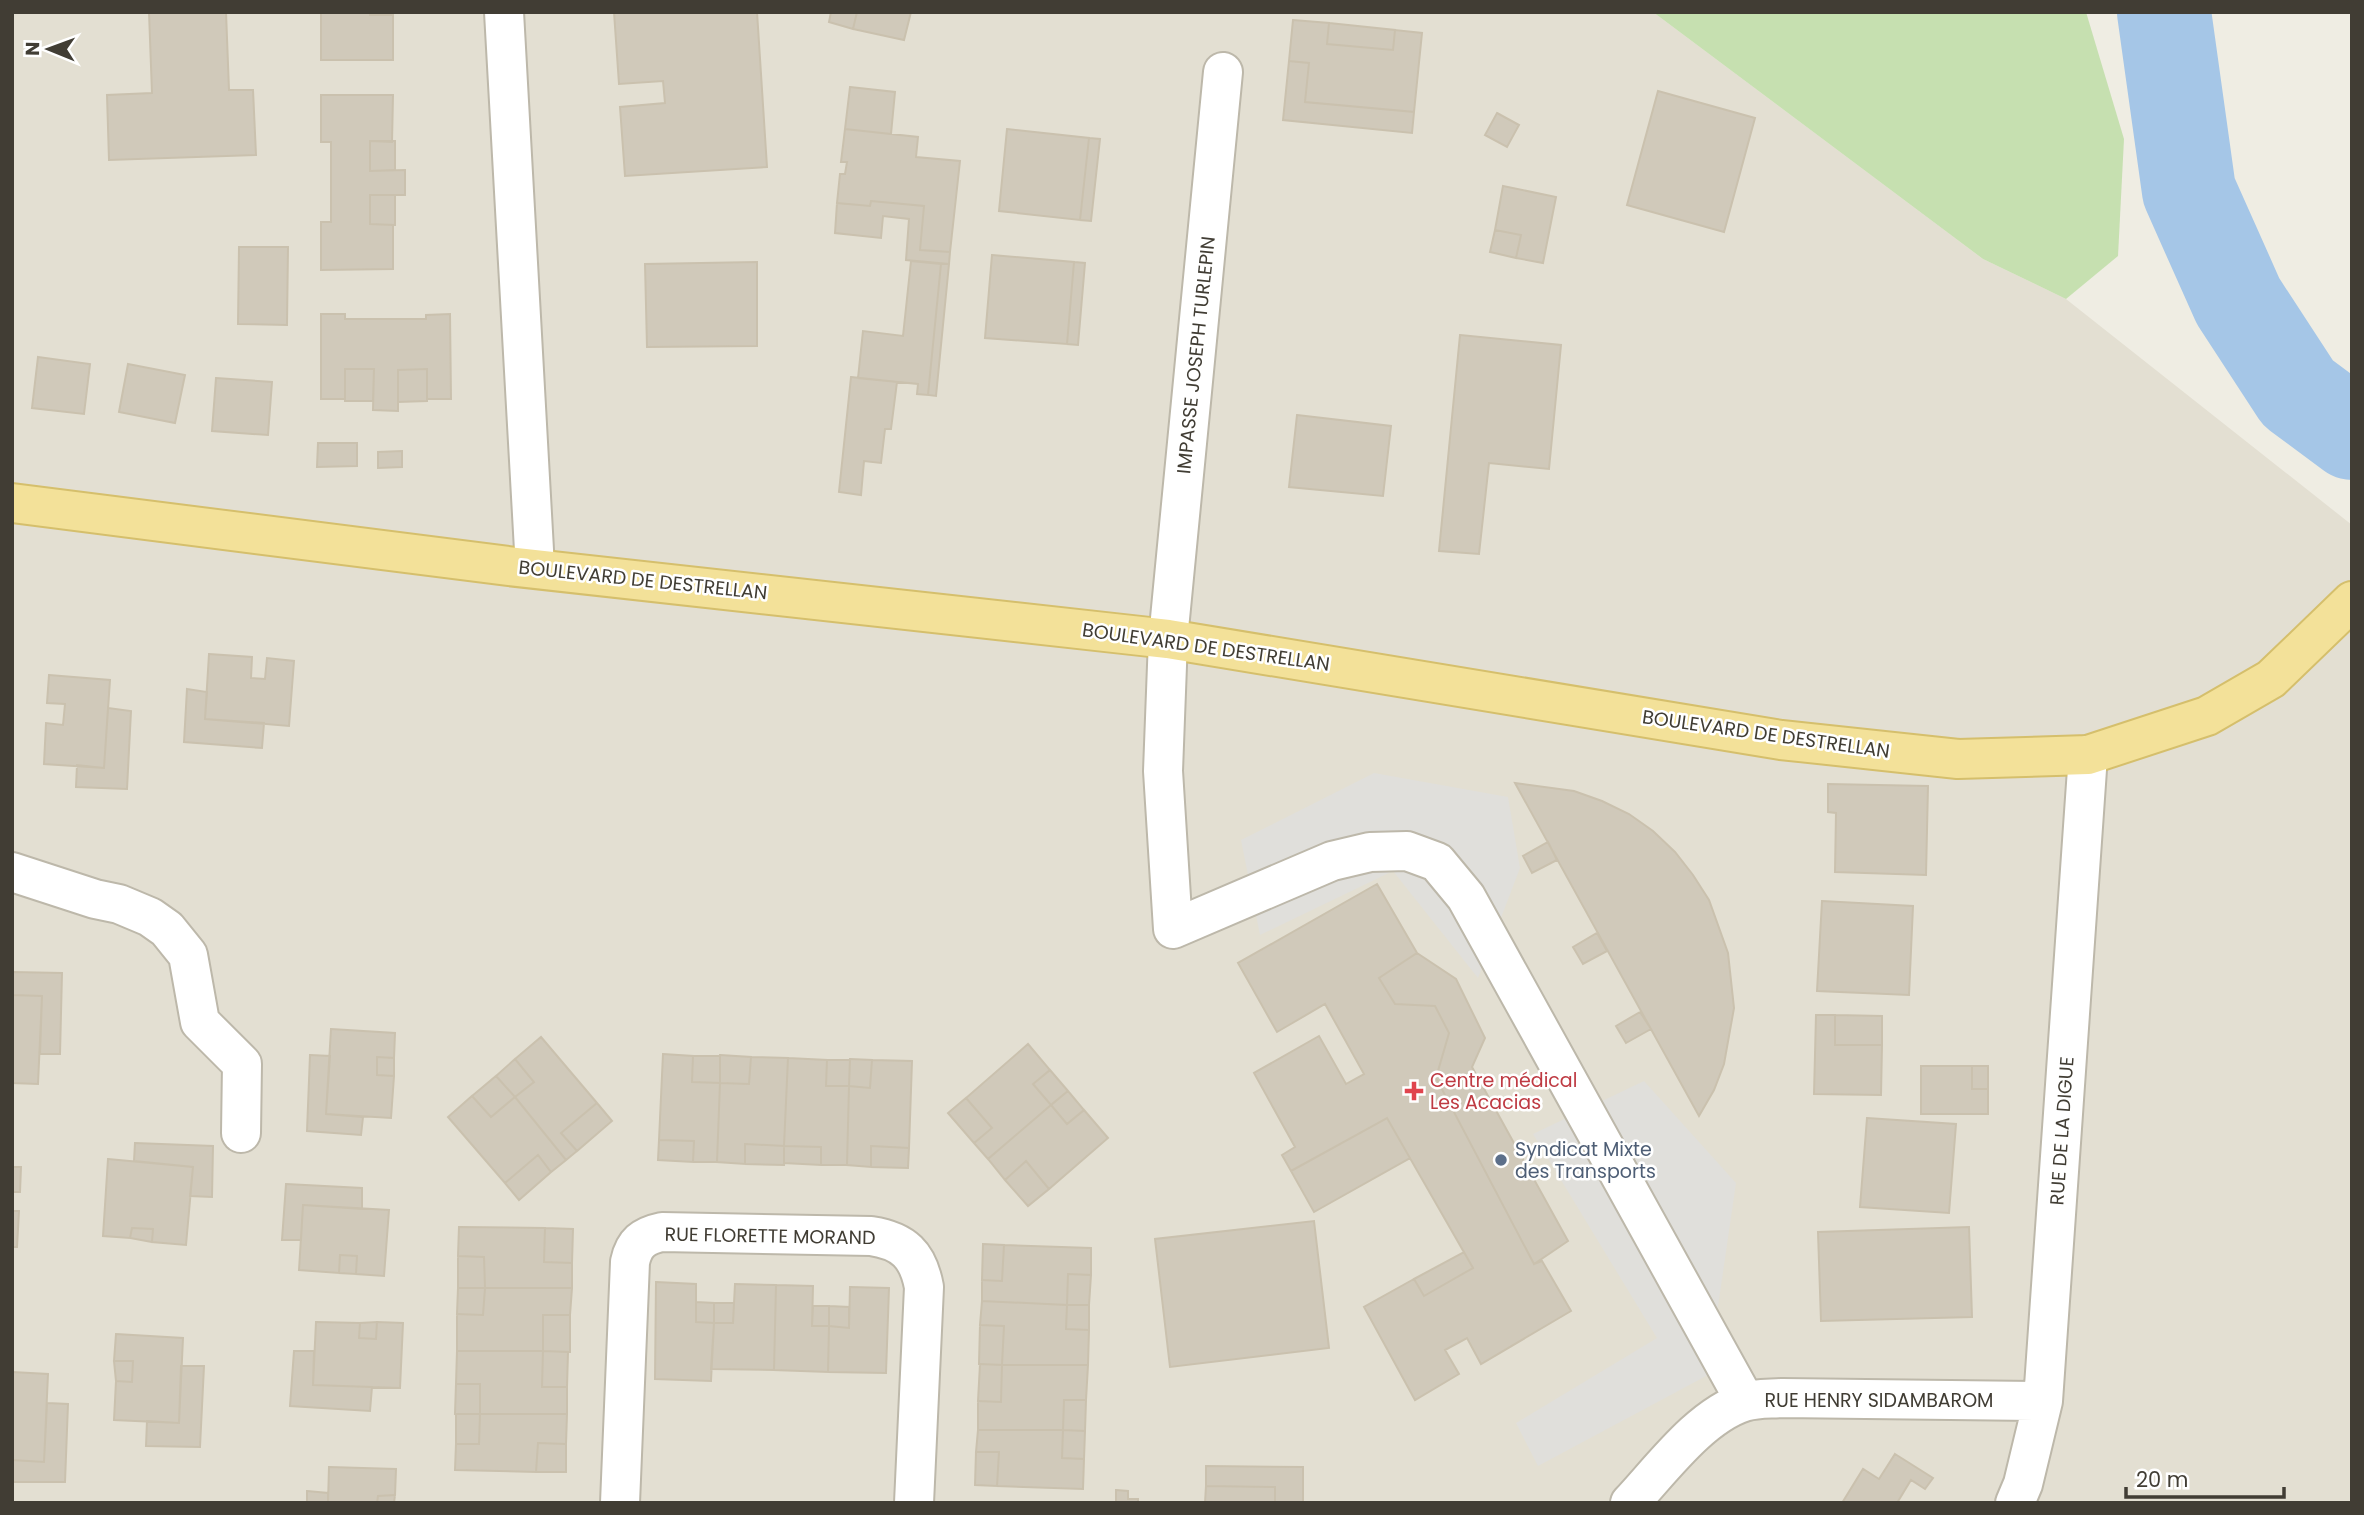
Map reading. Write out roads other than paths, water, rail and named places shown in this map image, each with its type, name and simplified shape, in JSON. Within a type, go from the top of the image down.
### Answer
[{"type":"main road","name":"BOULEVARD DE DESTRELLAN","points":[[12,503],[535,568],[1168,639],[1781,740],[1958,759],[2088,755],[2207,716],[2271,679],[2352,601]]},
{"type":"street","points":[[505,12],[535,568]]},
{"type":"street","name":"IMPASSE JOSEPH TURLEPIN","points":[[1223,72],[1168,639],[1163,771],[1173,929],[1332,861],[1370,852],[1407,850],[1437,862],[1466,897],[1745,1401]]},
{"type":"street","name":"RUE DE LA DIGUE","points":[[2015,1503],[2023,1484],[2043,1401],[2088,755]]},
{"type":"street","points":[[12,872],[135,910],[167,929],[179,942],[188,954],[200,1022],[242,1064],[241,1133]]},
{"type":"street","name":"RUE FLORETTE MORAND","points":[[620,1503],[630,1262],[634,1247],[641,1239],[662,1232],[871,1236],[895,1242],[916,1260],[924,1287],[914,1503]]},
{"type":"street","name":"RUE HENRY SIDAMBAROM","points":[[1630,1503],[1700,1428],[1717,1415],[1745,1401],[1783,1398],[2043,1401]]},
{"type":"waterway","points":[[2164,12],[2189,191],[2238,301],[2298,393],[2352,433]]},
{"type":"place","name":"Centre médical Les Acacias","points":[[1414,1091]]},
{"type":"place","name":"Syndicat Mixte des Transports","points":[[1501,1160]]}]
